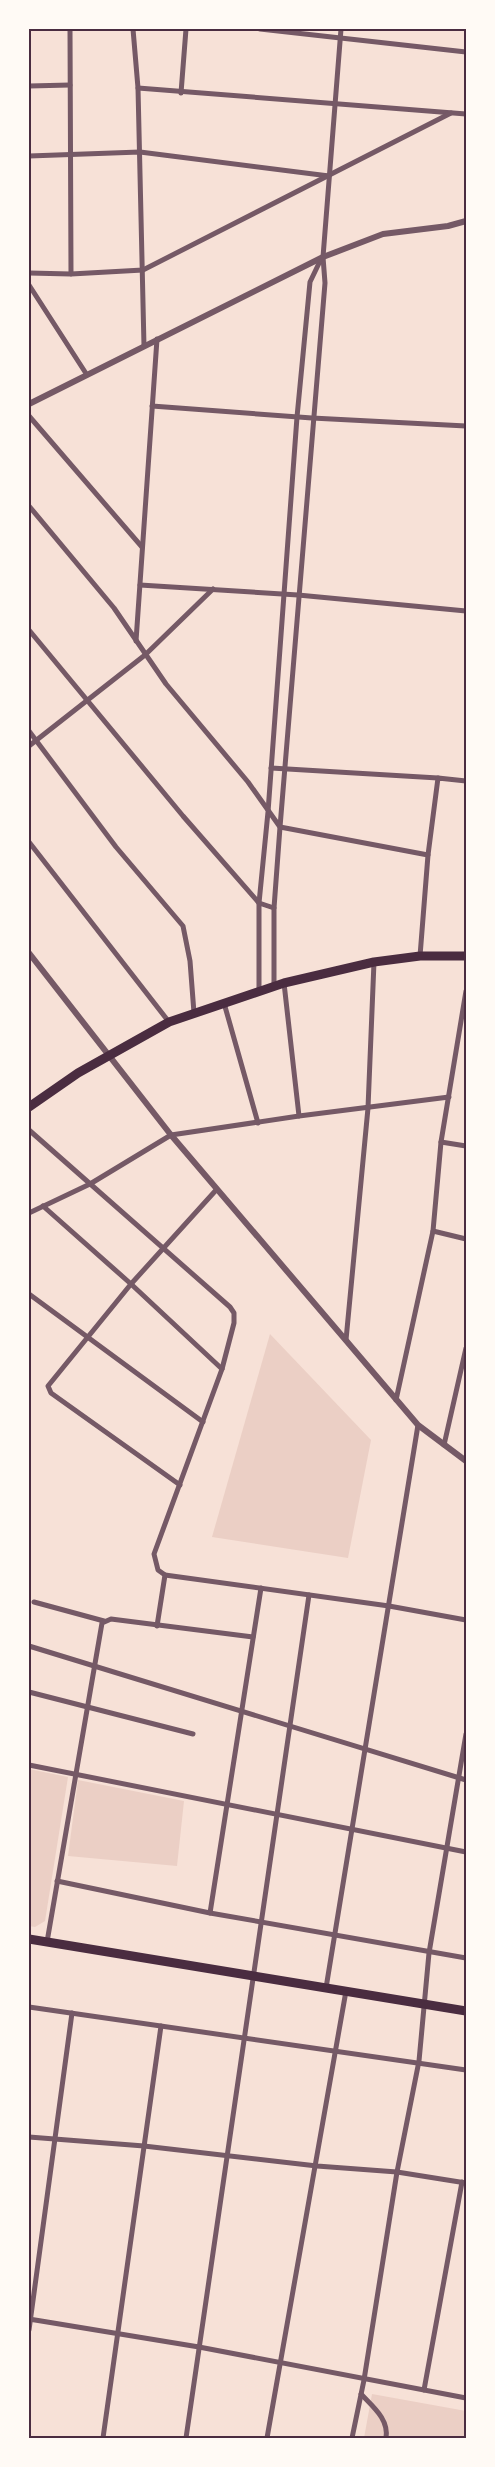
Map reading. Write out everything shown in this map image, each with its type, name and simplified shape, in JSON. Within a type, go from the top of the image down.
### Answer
[{"type":"main road","points":[[29,1107],[109,1055],[170,1022],[194,1013],[284,983],[374,962],[420,956],[466,956]]},
{"type":"main road","points":[[29,1939],[466,2011]]},
{"type":"street","points":[[70,29],[72,274]]},
{"type":"street","points":[[133,29],[138,88],[144,346]]},
{"type":"street","points":[[181,93],[186,29]]},
{"type":"street","points":[[260,29],[466,52]]},
{"type":"street","points":[[274,986],[274,908],[312,418],[325,282],[323,257],[342,29]]},
{"type":"street","points":[[29,86],[70,85]]},
{"type":"street","points":[[138,88],[181,93],[466,114]]},
{"type":"street","points":[[29,273],[72,274],[143,270],[451,113]]},
{"type":"street","points":[[29,156],[140,152],[329,176]]},
{"type":"street","points":[[29,404],[323,257],[383,234],[448,226],[466,221]]},
{"type":"street","points":[[259,991],[259,903],[268,812],[297,417],[310,282],[323,257]]},
{"type":"street","points":[[29,285],[87,375]]},
{"type":"street","points":[[136,641],[157,339]]},
{"type":"street","points":[[152,406],[312,418],[466,426]]},
{"type":"street","points":[[29,416],[142,547]]},
{"type":"street","points":[[29,506],[82,567],[166,684],[248,782],[280,827],[428,855]]},
{"type":"street","points":[[140,585],[298,595],[466,611]]},
{"type":"street","points":[[29,746],[145,655],[213,589]]},
{"type":"street","points":[[29,630],[89,700],[183,816],[259,903],[274,908]]},
{"type":"street","points":[[29,731],[116,847],[183,926],[190,961],[194,1013]]},
{"type":"street","points":[[271,768],[466,781]]},
{"type":"street","points":[[420,956],[428,855],[438,778]]},
{"type":"street","points":[[29,842],[170,1022]]},
{"type":"street","points":[[29,953],[171,1135],[396,1400],[418,1425],[466,1461]]},
{"type":"street","points":[[346,1340],[368,1108],[374,962]]},
{"type":"street","points":[[284,983],[299,1116]]},
{"type":"street","points":[[396,1400],[433,1231],[441,1142],[466,991]]},
{"type":"street","points":[[224,1003],[258,1123]]},
{"type":"street","points":[[29,1213],[90,1184],[171,1135],[449,1097]]},
{"type":"street","points":[[29,1130],[232,1310],[234,1322],[222,1370],[154,1554],[155,1566],[165,1575],[389,1606],[466,1620]]},
{"type":"street","points":[[441,1142],[466,1146]]},
{"type":"street","points":[[180,1485],[51,1393],[48,1386],[131,1284],[217,1189]]},
{"type":"street","points":[[44,1206],[131,1284],[222,1370]]},
{"type":"street","points":[[433,1231],[466,1239]]},
{"type":"street","points":[[29,1294],[204,1422]]},
{"type":"street","points":[[444,1445],[466,1348]]},
{"type":"street","points":[[326,1988],[350,1829],[365,1749],[418,1425]]},
{"type":"street","points":[[157,1626],[165,1575]]},
{"type":"street","points":[[210,1912],[261,1588]]},
{"type":"street","points":[[186,2438],[226,2154],[246,2038],[309,1595]]},
{"type":"street","points":[[34,1602],[104,1621],[110,1619],[253,1637]]},
{"type":"street","points":[[47,1942],[75,1774],[104,1621]]},
{"type":"street","points":[[29,1646],[466,1780]]},
{"type":"street","points":[[29,1692],[192,1734]]},
{"type":"street","points":[[352,2438],[364,2380],[397,2172],[419,2061],[429,1952],[466,1734]]},
{"type":"street","points":[[29,1765],[466,1852]]},
{"type":"street","points":[[57,1882],[262,1922],[466,1958]]},
{"type":"street","points":[[267,2438],[317,2166],[346,1992]]},
{"type":"street","points":[[29,2007],[419,2061],[466,2070]]},
{"type":"street","points":[[29,2330],[72,2013]]},
{"type":"street","points":[[103,2438],[161,2026]]},
{"type":"street","points":[[29,2137],[144,2146],[317,2166],[397,2172],[464,2183],[424,2390]]},
{"type":"street","points":[[30,2319],[199,2348],[466,2398]]},
{"type":"street","points":[[361,2394],[381,2416],[388,2429],[386,2438]]},
{"type":"shaded area","points":[[270,1334],[371,1440],[348,1558],[212,1537]]},
{"type":"shaded area","points":[[29,1769],[68,1777],[45,1921],[35,1927],[29,1926]]},
{"type":"shaded area","points":[[78,1780],[184,1801],[177,1866],[68,1856]]},
{"type":"shaded area","points":[[372,2394],[466,2411],[466,2438],[364,2438]]}]
